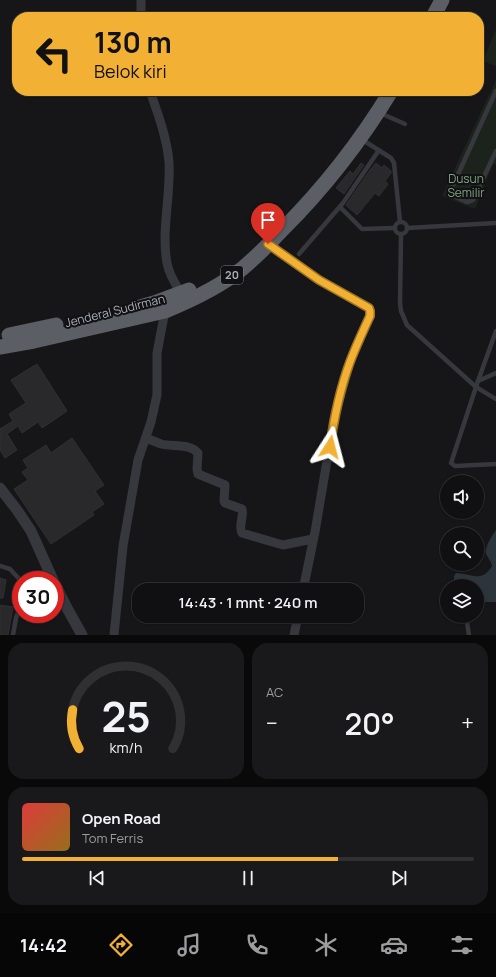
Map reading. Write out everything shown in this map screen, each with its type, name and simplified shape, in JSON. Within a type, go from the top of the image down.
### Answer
[{"type":"highway","points":[[425,12],[432,0]]},
{"type":"highway","points":[[436,12],[442,0]]},
{"type":"highway","name":"Jenderal Sudirman","points":[[0,337],[154,303],[181,293],[212,278],[236,261],[258,241],[312,186],[357,136],[379,96]]},
{"type":"highway","name":"20","points":[[0,347],[34,341],[165,311],[185,303],[216,286],[242,268],[319,192],[357,136],[378,112],[389,96]]},
{"type":"street","points":[[141,0],[141,12]]},
{"type":"street","points":[[152,96],[163,131],[169,163],[166,228],[167,264],[181,293]]},
{"type":"street","points":[[268,244],[319,280],[369,308],[370,311],[370,316],[350,362],[334,419],[304,583]]},
{"type":"street","points":[[114,635],[123,546],[138,460],[146,438],[157,395],[157,353],[163,328],[165,311]]},
{"type":"street","points":[[146,438],[160,444],[195,449],[198,453],[198,474],[225,485],[225,503],[242,509],[243,514],[240,528],[242,533],[283,545],[313,540]]},
{"type":"street","points":[[0,488],[18,510],[31,531],[49,571]]},
{"type":"street","points":[[64,602],[82,635]]},
{"type":"street","points":[[294,635],[297,623]]},
{"type":"lane","points":[[496,91],[450,192],[451,195],[467,202],[473,200],[496,151]]},
{"type":"lane","points":[[378,112],[405,124]]},
{"type":"lane","points":[[357,136],[391,158],[395,167],[400,222]]},
{"type":"lane","points":[[299,254],[340,207],[379,150]]},
{"type":"lane","points":[[340,207],[362,229],[394,228]]},
{"type":"lane","points":[[400,222],[405,224],[407,228]]},
{"type":"lane","points":[[394,228],[397,223],[400,222]]},
{"type":"lane","points":[[407,228],[496,223]]},
{"type":"lane","points":[[394,228],[396,232],[401,235]]},
{"type":"lane","points":[[401,235],[405,233],[407,228]]},
{"type":"lane","points":[[401,235],[400,303],[401,311],[407,325],[476,387],[496,399]]},
{"type":"lane","points":[[496,331],[451,463],[455,466],[496,464]]},
{"type":"lane","points":[[478,381],[496,373]]},
{"type":"lane","points":[[0,566],[10,569],[12,571]]},
{"type":"lane","points":[[13,635],[15,623]]},
{"type":"lane","points":[[467,623],[468,635]]},
{"type":"green space","points":[[496,29],[496,66],[484,61]]},
{"type":"green space","name":"Dusun Semilir","points":[[496,80],[496,164],[493,164],[475,209],[442,196]]},
{"type":"shaded area","points":[[496,530],[496,602],[484,602],[484,579],[454,579],[454,576],[456,573],[480,576],[488,571],[492,566],[486,554],[486,549]]},
{"type":"building","points":[[361,163],[364,165],[344,194],[336,188],[350,171],[353,174]]},
{"type":"building","points":[[376,163],[382,168],[384,165],[391,171],[385,181],[388,184],[379,196],[375,193],[357,215],[346,205]]},
{"type":"building","points":[[37,364],[67,411],[42,428],[38,422],[22,433],[18,426],[7,434],[17,450],[5,458],[0,450],[0,429],[13,421],[9,414],[26,403],[11,380]]},
{"type":"building","points":[[72,438],[104,485],[95,491],[104,504],[92,512],[94,515],[51,544],[14,489],[28,480],[22,472],[28,468],[23,460],[46,445],[51,453]]},
{"type":"building","points":[[0,578],[6,580],[3,598],[0,598]]},
{"type":"building","points":[[0,605],[12,607],[8,635],[0,635]]},
{"type":"route","points":[[268,244],[319,280],[369,308],[371,313],[350,362],[340,394],[334,419],[330,447]]}]
